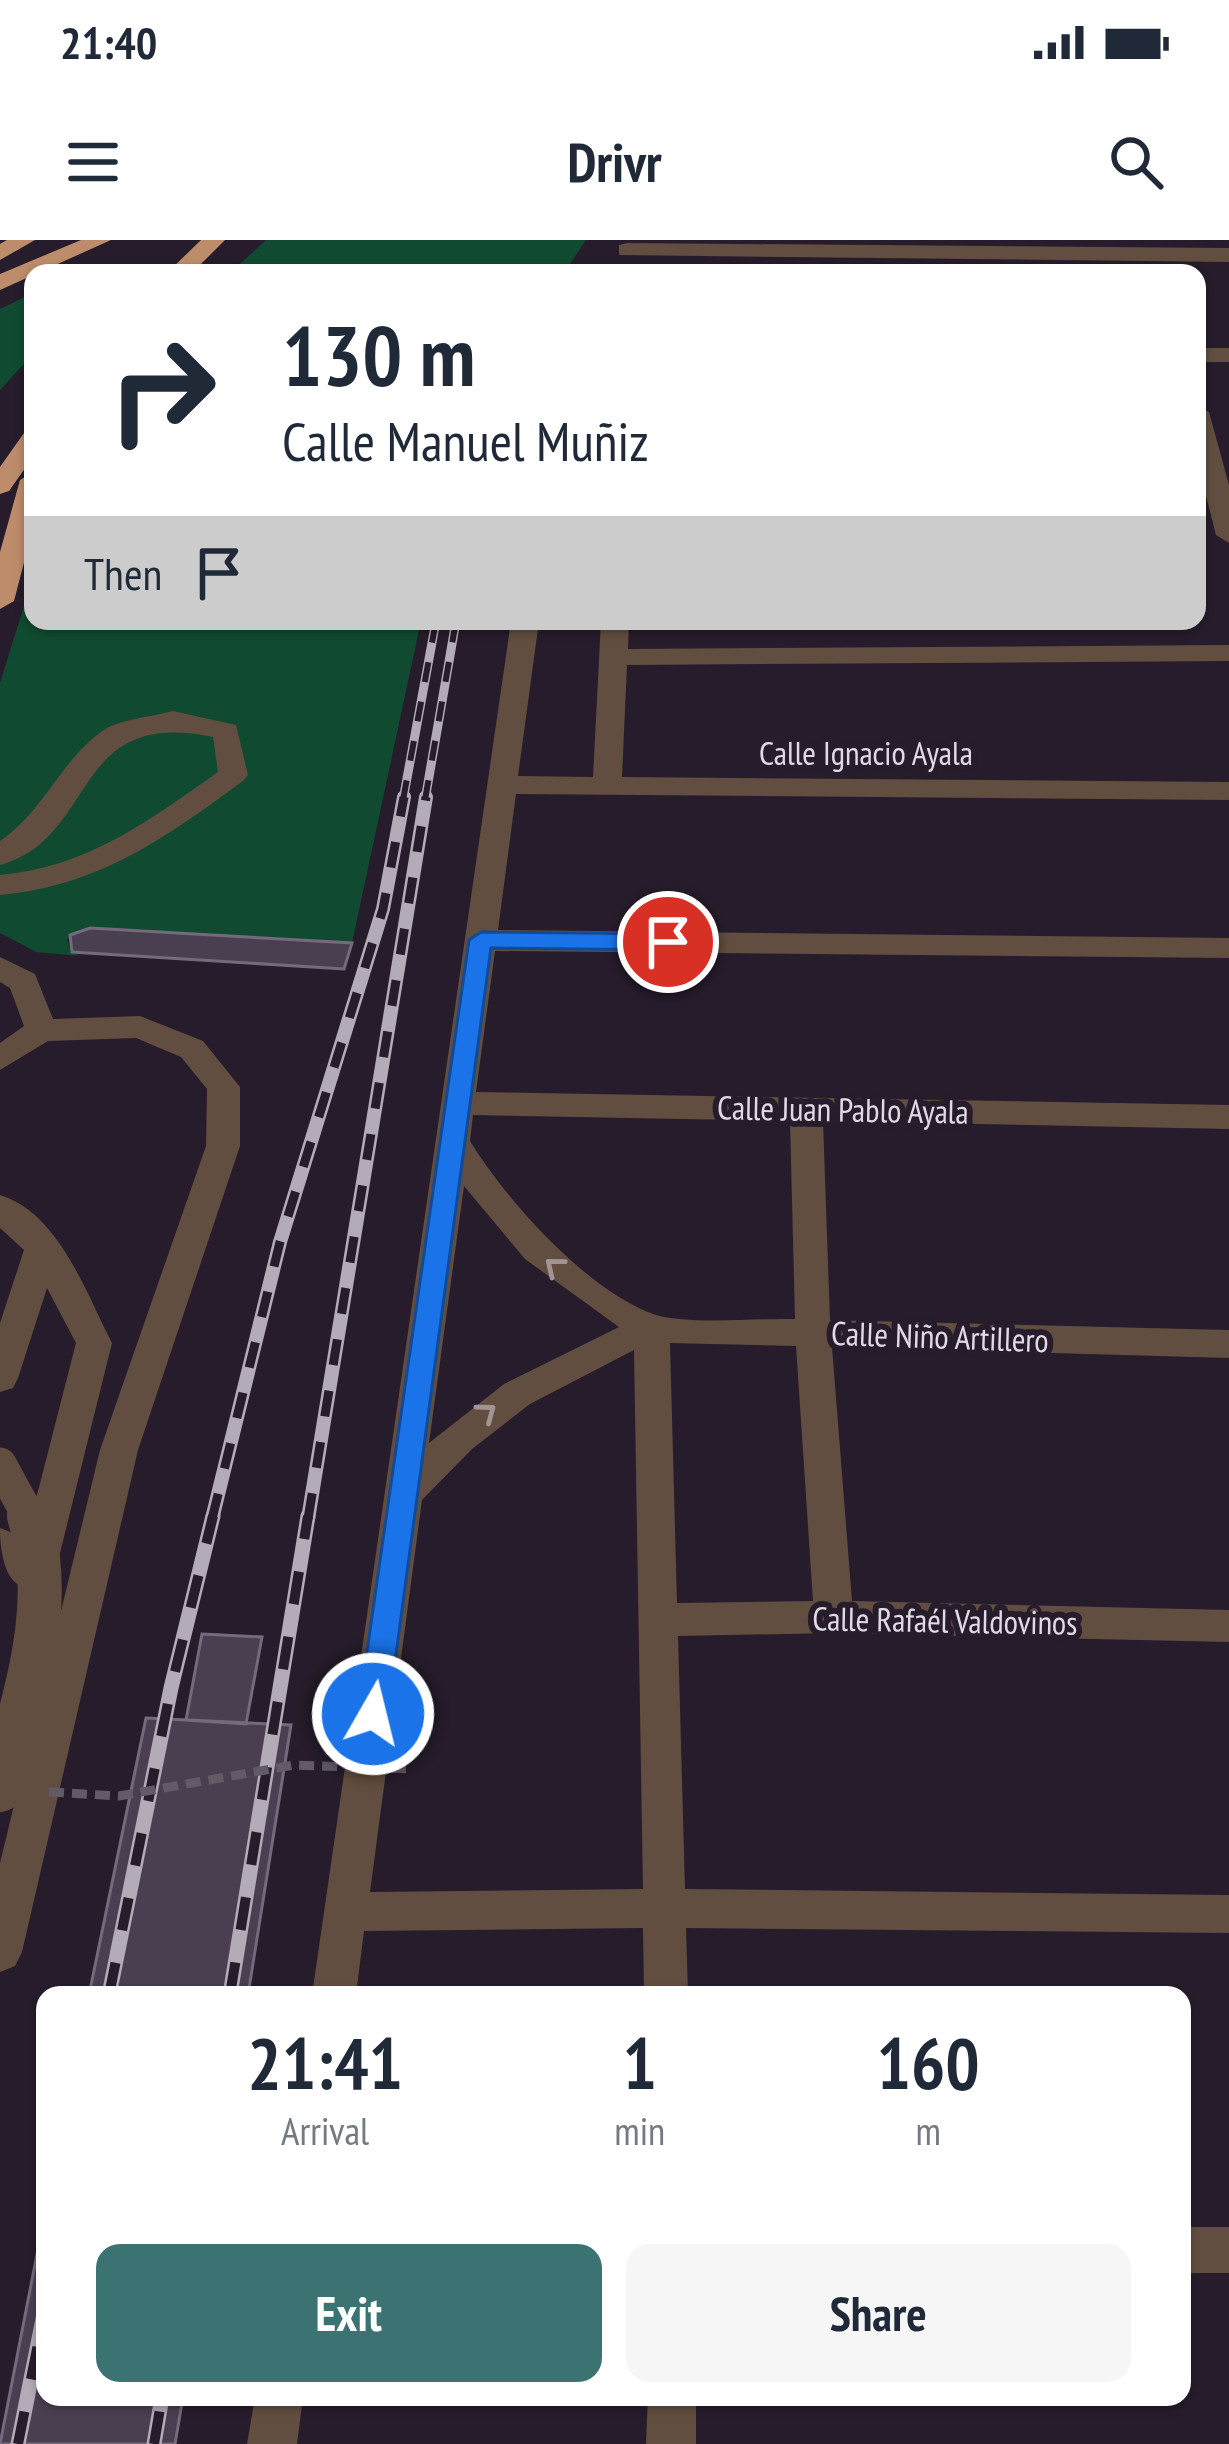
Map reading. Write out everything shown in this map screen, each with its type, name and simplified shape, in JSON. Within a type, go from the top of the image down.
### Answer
[{"type":"highway","points":[[0,253],[24,240]]},
{"type":"highway","points":[[32,264],[79,240]]},
{"type":"highway","points":[[40,264],[100,240]]},
{"type":"highway","points":[[189,264],[214,240]]},
{"type":"highway","points":[[0,487],[24,451]]},
{"type":"highway","points":[[0,601],[24,513]]},
{"type":"street","points":[[631,245],[1229,255]]},
{"type":"street","points":[[1210,442],[1217,524]]},
{"type":"street","points":[[335,1986],[524,630]]},
{"type":"street","points":[[607,786],[614,630]]},
{"type":"street","points":[[613,657],[1229,653]]},
{"type":"street","points":[[0,855],[40,828],[75,775],[114,734],[173,720],[226,731],[233,775],[96,869],[36,884],[0,885]]},
{"type":"street","name":"Calle Ignacio Ayala","points":[[502,785],[1229,790]]},
{"type":"street","points":[[481,940],[1229,948]]},
{"type":"street","points":[[0,968],[24,982],[40,1030]]},
{"type":"street","points":[[0,1059],[40,1030],[140,1027],[193,1049],[224,1087],[223,1146],[119,1450],[0,1952]]},
{"type":"street","name":"Calle Juan Pablo Ayala","points":[[458,1103],[1229,1117]]},
{"type":"street","points":[[806,1108],[813,1333],[834,1617]]},
{"type":"street","points":[[452,1140],[504,1219],[540,1256],[652,1329],[666,1986]]},
{"type":"street","points":[[0,1208],[43,1246],[94,1343],[0,1712]]},
{"type":"street","points":[[0,1378],[43,1246]]},
{"type":"street","name":"Calle Niño Artillero","points":[[404,1494],[436,1456],[511,1394],[603,1346],[652,1329],[1229,1343]]},
{"type":"street","points":[[0,1464],[25,1493],[45,1596],[12,1790]]},
{"type":"street","points":[[0,1544],[13,1550],[45,1596]]},
{"type":"street","name":"Calle Rafaél Valdovinos","points":[[661,1620],[834,1617],[1229,1626]]},
{"type":"street","points":[[345,1912],[663,1907],[1229,1914]]},
{"type":"street","points":[[1191,2250],[1229,2250]]},
{"type":"street","points":[[272,2444],[278,2406]]},
{"type":"street","points":[[671,2444],[672,2406]]},
{"type":"path","points":[[12,1790],[119,1796],[294,1766],[411,1769]]},
{"type":"green space","points":[[266,240],[586,240],[570,264],[240,264]]},
{"type":"green space","points":[[24,297],[24,364],[0,390],[0,309]]},
{"type":"green space","points":[[24,606],[24,630],[419,630],[352,943],[90,928],[67,939],[71,952],[80,956],[36,952],[0,933],[0,683]]},
{"type":"building","points":[[90,928],[352,943],[344,969],[72,952],[70,935]]},
{"type":"building","points":[[202,1634],[262,1637],[246,1724],[186,1720]]},
{"type":"building","points":[[146,1718],[291,1725],[249,1986],[91,1986]]},
{"type":"building","points":[[36,2259],[36,2406],[181,2406],[175,2444],[0,2444]]},
{"type":"railway","points":[[403,800],[434,630]]},
{"type":"railway","points":[[425,800],[454,630]]},
{"type":"railway","points":[[212,1519],[280,1242],[383,909],[404,797]]},
{"type":"railway","points":[[308,1519],[426,797]]},
{"type":"railway","points":[[111,1986],[171,1688],[213,1516]]},
{"type":"railway","points":[[231,1986],[308,1516]]},
{"type":"railway","points":[[18,2444],[36,2354]]},
{"type":"railway","points":[[154,2444],[160,2406]]},
{"type":"route","points":[[373,1714],[481,940],[668,942]]}]
